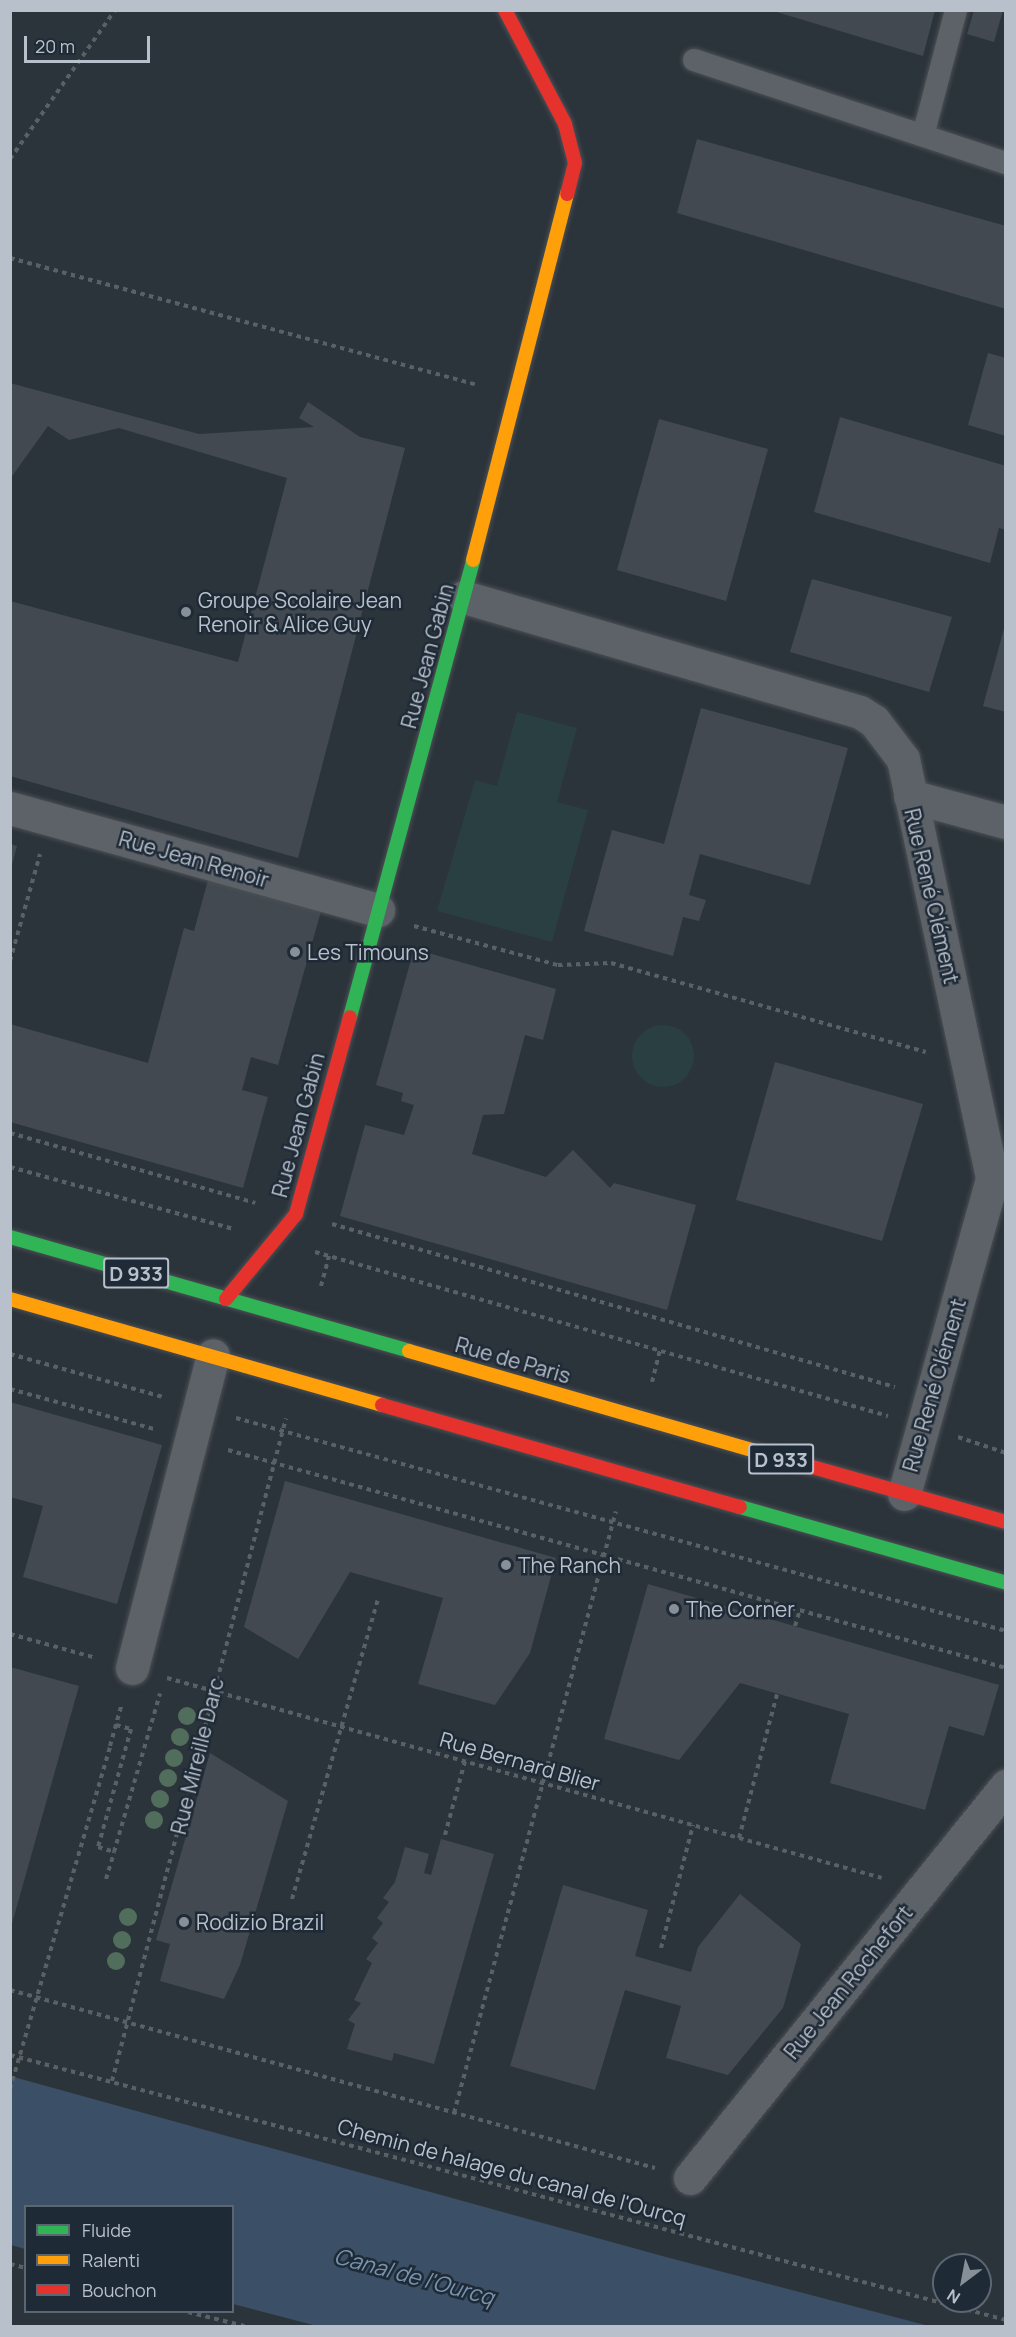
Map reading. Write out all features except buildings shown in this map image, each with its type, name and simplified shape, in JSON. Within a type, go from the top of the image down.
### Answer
[{"type":"main road","name":"Rue Jean Gabin","points":[[226,1299],[278,1242],[296,1214],[464,597],[575,163],[565,124],[505,10]]},
{"type":"main road","name":"Rue de Paris","points":[[10,1237],[1005,1522]]},
{"type":"main road","points":[[10,1299],[213,1355],[1005,1583]]},
{"type":"street","name":"Rue René Clément","points":[[464,597],[860,712],[874,721],[903,759],[992,1179],[904,1494]]},
{"type":"street","points":[[910,796],[991,818]]},
{"type":"street","name":"Rue Jean Renoir","points":[[10,808],[378,910]]},
{"type":"street","points":[[117,1664],[191,1440],[213,1355]]},
{"type":"street","name":"Rue Jean Rochefort","points":[[690,2178],[1005,1786]]},
{"type":"lane","points":[[924,132],[957,10]]},
{"type":"lane","points":[[694,60],[924,132],[1005,163]]},
{"type":"path","points":[[10,159],[115,10]]},
{"type":"path","points":[[10,258],[516,395]]},
{"type":"path","points":[[10,961],[50,819]]},
{"type":"path","points":[[378,910],[419,928],[558,965],[610,963],[931,1053]]},
{"type":"path","points":[[10,1133],[899,1388],[902,1376]]},
{"type":"path","points":[[10,1167],[278,1242],[927,1411],[1005,1453]]},
{"type":"path","points":[[10,1354],[1005,1631]]},
{"type":"path","points":[[10,1389],[1005,1668]]},
{"type":"path","name":"Rue Mireille Darc","points":[[112,2081],[283,1431]]},
{"type":"path","points":[[454,2113],[600,1569]]},
{"type":"path","points":[[292,1899],[378,1600]]},
{"type":"path","points":[[795,1626],[800,1610]]},
{"type":"path","name":"Rue Bernard Blier","points":[[10,1634],[887,1880]]},
{"type":"path","points":[[739,1838],[777,1694]]},
{"type":"path","points":[[106,1879],[158,1701]]},
{"type":"path","points":[[10,2089],[120,1709]]},
{"type":"path","points":[[114,1852],[98,1847],[131,1729],[116,1725]]},
{"type":"path","points":[[445,1835],[465,1761]]},
{"type":"path","points":[[661,1948],[693,1825]]},
{"type":"path","points":[[10,1990],[129,2021],[690,2178]]},
{"type":"path","name":"Chemin de halage du canal de l'Ourcq","points":[[10,2055],[1005,2320]]},
{"type":"path","points":[[192,2313],[244,2326]]},
{"type":"green space","points":[[517,712],[577,728],[557,802],[588,810],[552,942],[437,911],[475,780],[497,786]]},
{"type":"green space","points":[[657,1025],[669,1025],[685,1034],[692,1044],[694,1056],[692,1068],[685,1078],[669,1087],[657,1087],[646,1082],[637,1073],[632,1062],[632,1050],[637,1039],[646,1030]]},
{"type":"water","name":"Canal de l'Ourcq","points":[[10,2076],[666,2257],[929,2326],[317,2326],[234,2304],[234,2205],[24,2205],[24,2249],[11,2245]]},
{"type":"traffic: fast","points":[[350,1017],[473,560]]},
{"type":"traffic: fast","points":[[10,1237],[409,1351]]},
{"type":"traffic: fast","points":[[740,1507],[1006,1583]]},
{"type":"traffic: slow","points":[[473,560],[567,194]]},
{"type":"traffic: slow","points":[[10,1299],[382,1405]]},
{"type":"traffic: slow","points":[[409,1351],[812,1467]]},
{"type":"traffic: jam","points":[[505,10],[565,124],[575,163],[567,194]]},
{"type":"traffic: jam","points":[[226,1299],[296,1214],[350,1017]]},
{"type":"traffic: jam","points":[[382,1405],[740,1507]]},
{"type":"traffic: jam","points":[[812,1467],[1006,1522]]},
{"type":"place","name":"Groupe Scolaire Jean Renoir & Alice Guy","points":[[186,612]]},
{"type":"place","name":"Les Timouns","points":[[295,952]]},
{"type":"place","name":"The Ranch","points":[[506,1565]]},
{"type":"place","name":"The Corner","points":[[674,1609]]},
{"type":"place","name":"Rodizio Brazil","points":[[184,1922]]}]
